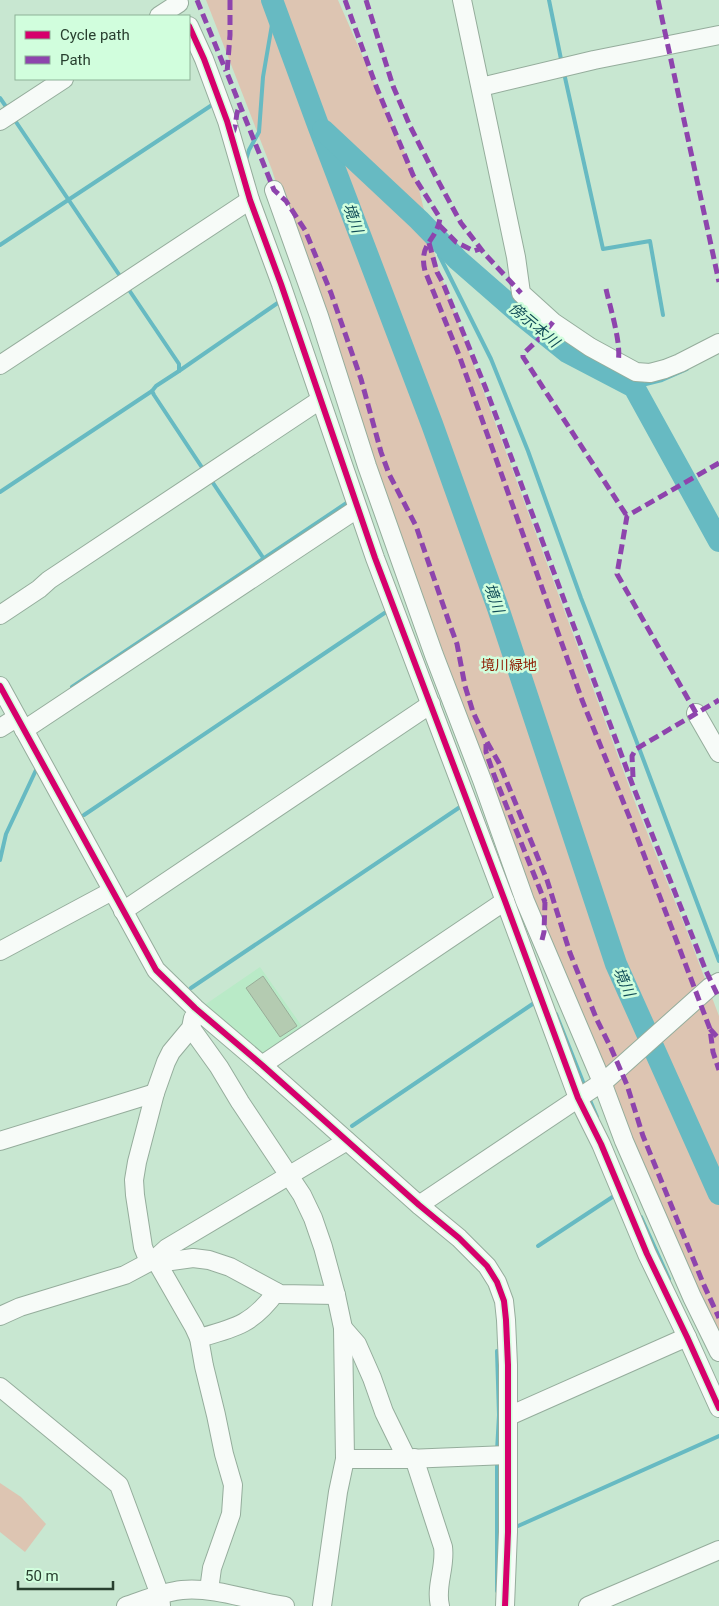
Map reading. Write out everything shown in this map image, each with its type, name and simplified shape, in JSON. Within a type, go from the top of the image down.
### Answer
[{"type":"street","points":[[462,0],[516,258],[521,293],[553,322],[590,347],[636,372],[650,373],[664,369],[719,343]]},
{"type":"street","points":[[161,15],[180,7]]},
{"type":"street","points":[[190,28],[204,59],[227,121],[250,200],[282,284],[357,509],[578,1098],[601,1144],[647,1254],[688,1337],[719,1408]]},
{"type":"street","points":[[481,87],[594,60],[719,35]]},
{"type":"street","points":[[0,121],[62,80]]},
{"type":"street","points":[[274,190],[319,316],[367,466],[434,655],[482,780],[525,901],[643,1184],[692,1297],[719,1352]]},
{"type":"street","points":[[0,365],[250,200]]},
{"type":"street","points":[[0,615],[39,589],[49,580],[320,400]]},
{"type":"street","points":[[0,728],[20,724],[357,509]]},
{"type":"street","points":[[0,686],[156,970],[194,1008],[262,1065],[419,1205],[459,1238],[487,1266],[497,1282],[504,1300],[506,1320],[509,1416],[505,1606]]},
{"type":"street","points":[[123,911],[431,704]]},
{"type":"street","points":[[696,713],[719,753]]},
{"type":"street","points":[[0,951],[112,891]]},
{"type":"street","points":[[262,1065],[505,901]]},
{"type":"street","points":[[419,1205],[601,1083],[714,985]]},
{"type":"street","points":[[194,1008],[191,1028],[171,1052],[154,1092],[134,1180],[143,1247],[154,1261],[199,1338],[224,1454],[233,1485],[231,1514],[212,1568],[208,1590]]},
{"type":"street","points":[[191,1028],[290,1174],[302,1195],[313,1218],[323,1247],[336,1295],[343,1328],[345,1459],[338,1492],[322,1606]]},
{"type":"street","points":[[0,1141],[154,1092]]},
{"type":"street","points":[[0,1316],[20,1307],[125,1275],[154,1261],[167,1248],[347,1141]]},
{"type":"street","points":[[154,1261],[193,1258],[209,1260],[230,1267],[280,1294],[293,1296],[336,1295]]},
{"type":"street","points":[[199,1338],[229,1330],[250,1320],[261,1312],[276,1292]]},
{"type":"street","points":[[343,1328],[357,1344],[384,1412],[410,1459],[443,1552],[444,1557],[438,1584],[440,1606]]},
{"type":"street","points":[[509,1416],[688,1337]]},
{"type":"street","points":[[0,1387],[119,1485],[160,1600]]},
{"type":"street","points":[[345,1459],[410,1459],[508,1455]]},
{"type":"street","points":[[588,1606],[719,1550]]},
{"type":"street","points":[[126,1606],[160,1600],[180,1590],[208,1590],[285,1606]]},
{"type":"shaded area","points":[[260,967],[306,1032],[263,1057],[203,1006]]},
{"type":"green space","name":"境川緑地","points":[[206,0],[338,0],[417,181],[438,268],[636,805],[719,1016],[719,1359],[687,1297],[379,507],[272,170]]},
{"type":"green space","points":[[0,1483],[21,1497],[46,1524],[25,1552],[0,1532]]},
{"type":"building","points":[[263,976],[297,1026],[280,1037],[246,988]]},
{"type":"waterway","name":"境川","points":[[272,0],[432,424],[498,608],[616,964],[719,1194]]},
{"type":"waterway","points":[[549,0],[562,64]]},
{"type":"waterway","points":[[246,160],[259,132],[263,77],[275,7]]},
{"type":"waterway","points":[[564,73],[603,249],[650,241],[663,315]]},
{"type":"waterway","points":[[0,98],[9,111]]},
{"type":"waterway","points":[[0,245],[215,103]]},
{"type":"waterway","points":[[14,119],[122,279]]},
{"type":"waterway","name":"傍示本川","points":[[323,130],[419,220],[458,260],[521,315],[567,352],[634,387],[719,541]]},
{"type":"waterway","points":[[444,245],[440,248],[439,255],[491,359],[528,451],[581,598],[719,961]]},
{"type":"waterway","points":[[127,287],[179,364],[179,371],[156,386],[152,391],[205,472]]},
{"type":"waterway","points":[[179,371],[282,300]]},
{"type":"waterway","points":[[634,387],[662,380],[687,369]]},
{"type":"waterway","points":[[0,492],[152,391]]},
{"type":"waterway","points":[[211,480],[264,559]]},
{"type":"waterway","points":[[72,687],[351,500]]},
{"type":"waterway","points":[[84,815],[389,610]]},
{"type":"waterway","points":[[0,860],[6,834],[36,770]]},
{"type":"waterway","points":[[191,988],[463,805]]},
{"type":"waterway","points":[[352,1126],[537,1001]]},
{"type":"waterway","points":[[556,1014],[585,1087]]},
{"type":"waterway","points":[[589,1098],[597,1117]]},
{"type":"waterway","points":[[538,1246],[617,1194]]},
{"type":"waterway","points":[[641,1217],[669,1279]]},
{"type":"waterway","points":[[497,1351],[499,1415],[497,1451]]},
{"type":"waterway","points":[[518,1526],[719,1436]]},
{"type":"waterway","points":[[497,1461],[497,1591]]},
{"type":"marked path","points":[[197,0],[226,71]]},
{"type":"marked path","points":[[230,0],[227,73],[274,190],[286,201],[305,230],[331,293],[361,379],[381,452],[389,474],[416,526],[457,644],[465,686],[473,712],[499,763],[547,880],[570,953],[597,1020],[627,1085],[643,1136],[719,1318]]},
{"type":"marked path","points":[[345,0],[376,86],[413,175],[440,218],[424,254],[425,271],[459,355],[582,700],[633,826],[710,1029],[713,1052],[719,1070]]},
{"type":"marked path","points":[[366,0],[393,86],[410,126],[436,177],[461,223],[484,253],[521,293]]},
{"type":"marked path","points":[[658,0],[719,282]]},
{"type":"marked path","points":[[232,134],[240,106]]},
{"type":"marked path","points":[[439,225],[456,242],[474,251],[480,249]]},
{"type":"marked path","points":[[429,243],[437,272],[486,389],[633,786],[706,971],[719,998]]},
{"type":"marked path","points":[[606,289],[617,336],[618,362]]},
{"type":"marked path","points":[[553,322],[523,354],[523,357],[627,516]]},
{"type":"marked path","points":[[696,713],[617,574],[627,516],[719,463]]},
{"type":"marked path","points":[[633,777],[632,756],[636,749],[719,700]]},
{"type":"marked path","points":[[486,744],[486,752],[494,775],[545,902]]},
{"type":"marked path","points":[[542,940],[545,902],[550,900]]},
{"type":"marked path","points":[[710,1029],[719,1039]]},
{"type":"cycle path","points":[[190,28],[204,59],[227,121],[250,200],[281,284],[375,558],[578,1098],[601,1144],[647,1254],[719,1408]]},
{"type":"cycle path","points":[[0,686],[156,970],[195,1008],[459,1238],[487,1266],[497,1282],[504,1301],[508,1365],[508,1532],[505,1606]]}]
